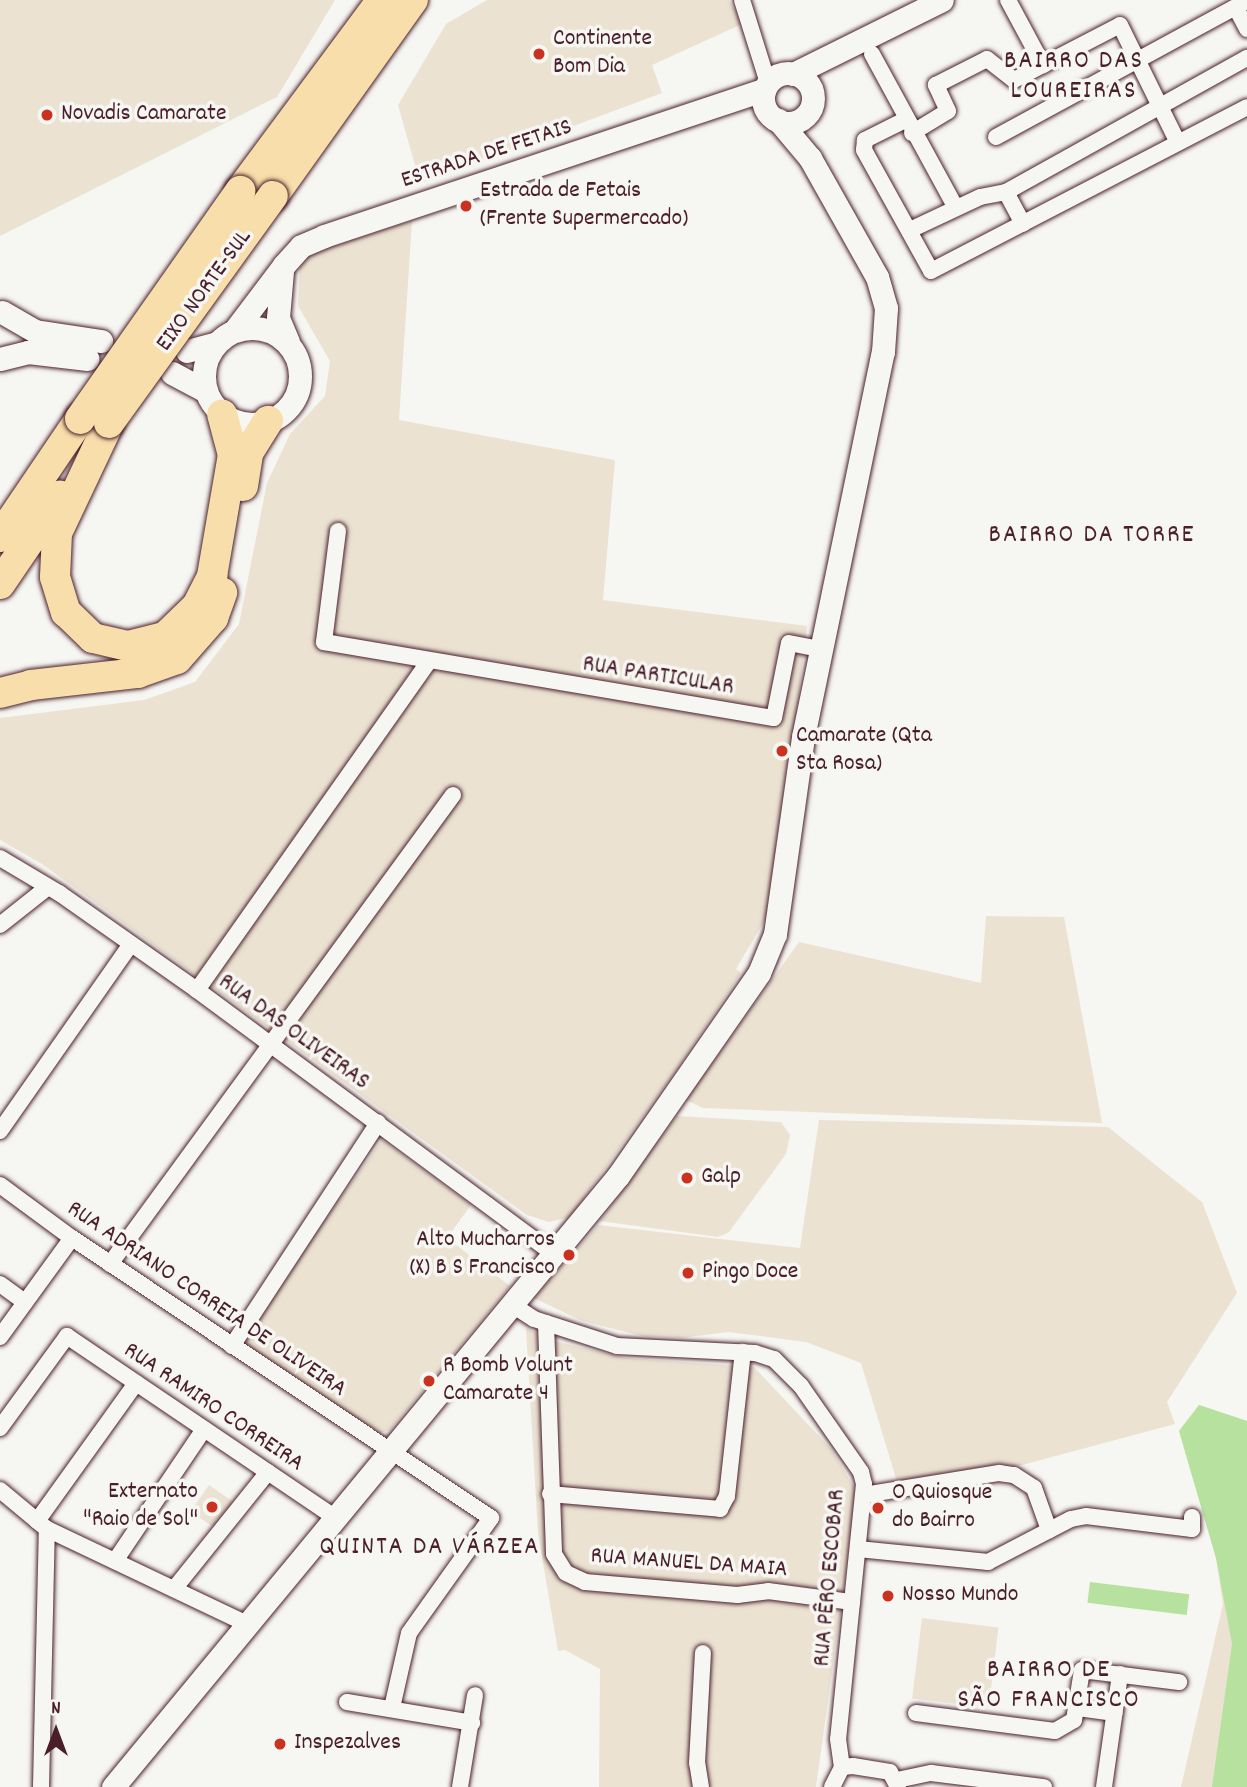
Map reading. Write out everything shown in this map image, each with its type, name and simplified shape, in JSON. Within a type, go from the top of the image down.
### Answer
[{"type":"highway","points":[[322,79],[366,0]]},
{"type":"highway","points":[[322,79],[382,0]]},
{"type":"highway","name":"EIXO NORTE-SUL","points":[[0,537],[85,420],[273,196],[413,0]]},
{"type":"highway","name":"EIXO NORTE-SUL","points":[[0,584],[85,420],[102,354],[240,191],[322,79]]},
{"type":"highway","points":[[85,420],[57,533],[55,577],[66,612],[93,638],[128,646],[165,636],[197,606],[212,576],[233,455],[214,402]]},
{"type":"highway","points":[[0,508],[85,420]]},
{"type":"highway","points":[[0,693],[31,685],[138,673],[177,659],[213,618],[228,577],[248,453],[268,421]]},
{"type":"street","points":[[113,1787],[618,1176],[759,973],[782,900],[803,737],[883,352],[886,308],[877,277],[810,158],[774,118],[774,76],[742,0]]},
{"type":"street","name":"ESTRADA DE FETAIS","points":[[225,337],[302,246],[324,236],[714,107],[774,76],[838,50],[942,0]]},
{"type":"street","points":[[1008,0],[1043,65]]},
{"type":"street","points":[[996,137],[1138,63],[1241,5],[1247,29]]},
{"type":"street","points":[[1178,143],[1120,25],[1014,80],[987,59],[936,85],[948,111],[909,127],[865,140],[864,150],[931,271],[1023,224],[1247,107]]},
{"type":"street","points":[[774,118],[795,121],[811,103],[838,50]]},
{"type":"street","points":[[872,54],[909,127],[956,208]]},
{"type":"street","points":[[910,230],[956,208],[1006,192],[1247,58]]},
{"type":"street","points":[[774,76],[806,81],[811,103],[810,158]]},
{"type":"street","name":"ESTRADA DE FETAIS","points":[[714,107],[774,118]]},
{"type":"street","points":[[1006,192],[1023,224]]},
{"type":"street","points":[[172,373],[244,423],[268,421],[285,412],[297,396],[301,377],[298,358],[278,318],[284,265]]},
{"type":"street","points":[[1,311],[35,331],[102,354]]},
{"type":"street","points":[[0,351],[5,331],[1,311]]},
{"type":"street","points":[[187,351],[253,327],[272,331],[288,342]]},
{"type":"street","points":[[214,402],[205,366],[225,337]]},
{"type":"street","points":[[0,359],[28,352],[102,354]]},
{"type":"street","name":"RUA PARTICULAR","points":[[338,531],[324,642],[428,663],[774,718],[789,643],[821,649]]},
{"type":"street","points":[[197,990],[428,663]]},
{"type":"street","points":[[110,1264],[269,1043],[453,795]]},
{"type":"street","name":"RUA DAS OLIVEIRAS","points":[[0,858],[48,887],[197,990],[554,1254]]},
{"type":"street","points":[[0,925],[48,887]]},
{"type":"street","points":[[0,1131],[131,944]]},
{"type":"street","points":[[232,1346],[378,1124]]},
{"type":"street","name":"RUA ADRIANO CORREIA DE OLIVEIRA","points":[[0,1185],[110,1264],[491,1518],[409,1633],[392,1708]]},
{"type":"street","points":[[0,1337],[72,1238]]},
{"type":"street","points":[[0,1284],[25,1302]]},
{"type":"street","name":"RUA PÊRO ESCOBAR","points":[[511,1304],[546,1323],[617,1346],[743,1352],[774,1359],[800,1386],[861,1472],[864,1495],[838,1739],[842,1767]]},
{"type":"street","name":"RUA MANUEL DA MAIA","points":[[546,1323],[554,1554],[566,1573],[585,1582],[737,1595],[768,1591],[852,1602]]},
{"type":"street","name":"RUA RAMIRO CORREIRA","points":[[0,1428],[67,1336],[334,1517]]},
{"type":"street","points":[[550,1494],[720,1510],[727,1496],[743,1352]]},
{"type":"street","points":[[41,1787],[42,1525],[136,1383]]},
{"type":"street","points":[[115,1561],[204,1429]]},
{"type":"street","points":[[174,1589],[268,1472]]},
{"type":"street","points":[[864,1495],[999,1473],[1014,1475],[1034,1488],[1049,1530]]},
{"type":"street","points":[[0,1490],[42,1525],[247,1624]]},
{"type":"street","points":[[858,1549],[988,1562],[1049,1530],[1086,1516],[1192,1529],[1192,1517]]},
{"type":"street","points":[[701,1787],[699,1682],[703,1654]]},
{"type":"street","points":[[916,1713],[1055,1731],[1074,1720],[1082,1670],[1179,1682]]},
{"type":"street","points":[[1104,1787],[1120,1674]]},
{"type":"street","points":[[460,1787],[475,1695]]},
{"type":"street","points":[[347,1702],[472,1723]]},
{"type":"street","points":[[1078,1708],[1115,1713]]},
{"type":"street","points":[[832,1787],[842,1767],[876,1768],[890,1772],[897,1783],[931,1773],[1044,1787]]},
{"type":"shaded area","points":[[0,0],[335,0],[277,97],[0,236]]},
{"type":"shaded area","points":[[487,0],[729,0],[742,24],[652,65],[662,93],[420,183],[398,105],[446,24]]},
{"type":"shaded area","points":[[412,221],[399,420],[615,460],[603,600],[807,626],[774,905],[736,969],[741,973],[674,1073],[570,1217],[549,1222],[527,1215],[42,864],[0,840],[0,718],[144,700],[195,682],[239,624],[267,483],[290,434],[325,396],[330,361],[298,306],[300,262],[318,247]]},
{"type":"shaded area","points":[[986,916],[1064,917],[1102,1123],[703,1108],[686,1100],[799,942],[981,983]]},
{"type":"shaded area","points":[[677,1116],[781,1122],[790,1135],[786,1154],[729,1232],[718,1237],[600,1221]]},
{"type":"shaded area","points":[[819,1120],[1108,1127],[1202,1202],[1237,1293],[1167,1402],[1175,1424],[1022,1465],[898,1485],[861,1363],[806,1342],[728,1332],[680,1338],[642,1336],[582,1321],[534,1298],[598,1225],[800,1248]]},
{"type":"shaded area","points":[[382,1140],[471,1205],[447,1238],[510,1286],[390,1430],[377,1434],[242,1343],[241,1338]]},
{"type":"shaded area","points":[[526,1328],[554,1341],[626,1358],[754,1367],[832,1450],[857,1492],[816,1787],[599,1787],[600,1669],[565,1650],[558,1651],[538,1533]]},
{"type":"shaded area","points":[[1199,1405],[1247,1421],[1247,1787],[1181,1787],[1223,1604],[1216,1558],[1179,1431]]},
{"type":"shaded area","name":"Externato \"Raio de Sol\"","points":[[209,1485],[233,1502],[214,1528],[191,1511]]},
{"type":"shaded area","points":[[922,1618],[998,1627],[989,1708],[912,1698]]},
{"type":"green space","points":[[1199,1405],[1247,1421],[1247,1787],[1212,1787],[1232,1644],[1216,1558],[1179,1431]]},
{"type":"green space","points":[[1090,1582],[1189,1594],[1187,1615],[1087,1603]]},
{"type":"place","name":"Continente Bom Dia","points":[[539,54]]},
{"type":"place","name":"Novadis Camarate","points":[[47,115]]},
{"type":"place","name":"Estrada de Fetais (Frente Supermercado)","points":[[466,206]]},
{"type":"place","name":"Camarate (Qta Sta Rosa)","points":[[782,751]]},
{"type":"place","name":"Galp","points":[[687,1178]]},
{"type":"place","name":"Alto Mucharros (X) B S Francisco","points":[[569,1255]]},
{"type":"place","name":"Pingo Doce","points":[[688,1273]]},
{"type":"place","name":"R Bomb Volunt Camarate 4","points":[[429,1381]]},
{"type":"place","name":"Externato \"Raio de Sol\"","points":[[212,1507]]},
{"type":"place","name":"O Quiosque do Bairro","points":[[878,1508]]},
{"type":"place","name":"Nosso Mundo","points":[[888,1596]]},
{"type":"place","name":"Inspezalves","points":[[280,1744]]},
{"type":"district","name":"BAIRRO DAS LOUREIRAS","points":[[1074,77]]},
{"type":"district","name":"BAIRRO DA TORRE","points":[[1092,536]]},
{"type":"district","name":"QUINTA DA VÁRZEA","points":[[430,1548]]},
{"type":"district","name":"BAIRRO DE SÃO FRANCISCO","points":[[1049,1686]]}]
